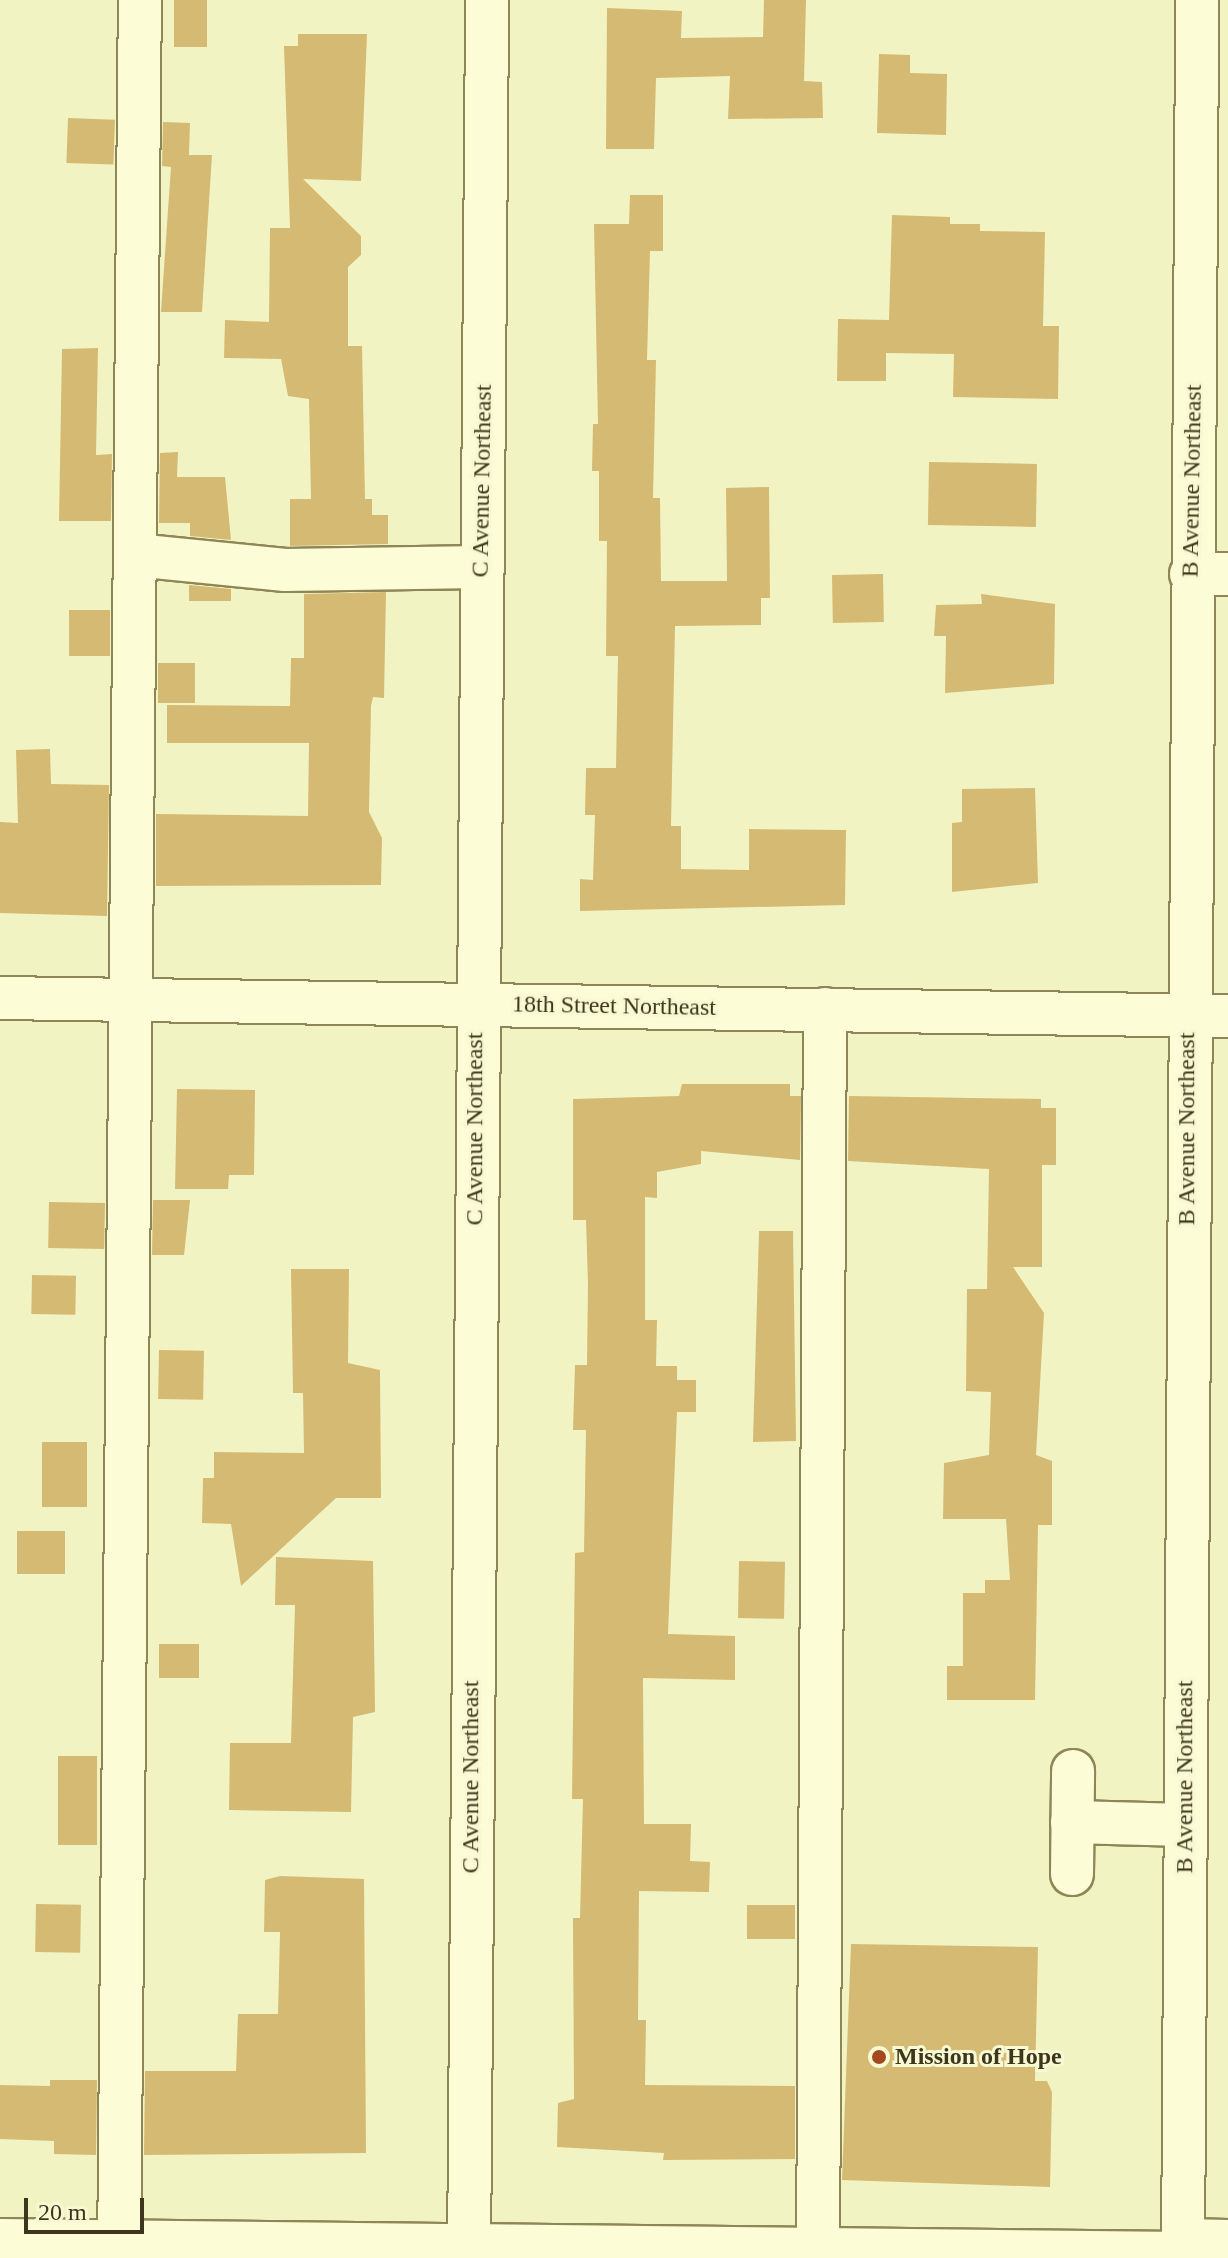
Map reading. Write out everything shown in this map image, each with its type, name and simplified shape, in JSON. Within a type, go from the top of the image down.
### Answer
[{"type":"street","points":[[119,2250],[140,0]]},
{"type":"street","name":"C Avenue Northeast","points":[[469,2253],[476,1004],[487,0]]},
{"type":"street","name":"B Avenue Northeast","points":[[1183,2251],[1187,1015],[1210,574],[1210,409],[1197,0]]},
{"type":"street","points":[[135,555],[285,570],[481,567]]},
{"type":"street","name":"18th Street Northeast","points":[[0,998],[1228,1016]]},
{"type":"street","points":[[818,2254],[825,1009]]},
{"type":"street","points":[[1072,1874],[1073,1771]]},
{"type":"street","points":[[1072,1822],[1185,1825]]},
{"type":"street","points":[[0,2240],[119,2250],[818,2254],[1183,2251],[1228,2241]]},
{"type":"building","points":[[174,0],[207,0],[207,47],[174,47]]},
{"type":"building","points":[[764,0],[806,0],[804,81],[822,82],[823,118],[728,119],[730,76],[656,78],[654,149],[606,149],[607,8],[682,11],[681,38],[763,37]]},
{"type":"building","points":[[298,34],[367,34],[361,181],[303,179],[361,236],[361,255],[348,267],[348,346],[362,346],[365,499],[372,499],[372,515],[388,515],[388,544],[290,546],[290,499],[311,499],[309,399],[288,396],[281,359],[224,358],[225,320],[269,322],[270,228],[290,228],[284,46],[298,46]]},
{"type":"building","points":[[879,54],[910,55],[910,73],[947,74],[946,135],[877,133]]},
{"type":"building","points":[[68,118],[115,120],[113,165],[66,163]]},
{"type":"building","points":[[163,122],[190,123],[189,155],[212,155],[202,312],[161,312],[171,167],[162,166]]},
{"type":"building","points":[[630,195],[663,195],[663,251],[650,251],[647,360],[656,360],[653,498],[660,498],[661,581],[727,581],[726,488],[769,487],[770,598],[761,598],[761,625],[675,626],[671,826],[681,826],[681,869],[749,870],[749,829],[846,830],[845,905],[580,911],[580,879],[593,880],[595,815],[585,815],[586,768],[616,768],[618,656],[606,656],[607,541],[599,541],[599,471],[592,471],[593,424],[598,424],[594,224],[629,224]]},
{"type":"building","points":[[892,215],[950,217],[950,224],[980,224],[980,231],[1045,232],[1043,326],[1059,326],[1058,399],[953,397],[954,354],[886,353],[886,381],[837,381],[838,319],[889,320]]},
{"type":"building","points":[[98,348],[96,455],[112,454],[111,521],[59,521],[62,349]]},
{"type":"building","points":[[178,452],[177,477],[225,477],[231,540],[190,536],[190,523],[159,523],[160,453]]},
{"type":"building","points":[[929,462],[1037,464],[1036,527],[928,525]]},
{"type":"building","points":[[883,574],[884,622],[833,623],[832,575]]},
{"type":"building","points":[[189,585],[231,589],[231,601],[189,601]]},
{"type":"building","points":[[386,592],[384,698],[373,697],[371,706],[369,812],[382,838],[381,885],[156,886],[156,814],[308,816],[309,743],[167,743],[167,705],[290,706],[291,658],[304,658],[304,594]]},
{"type":"building","points":[[981,594],[1055,604],[1054,684],[945,693],[946,636],[934,636],[936,605],[982,604]]},
{"type":"building","points":[[69,610],[110,610],[110,656],[69,656]]},
{"type":"building","points":[[158,663],[195,663],[195,703],[158,703]]},
{"type":"building","points":[[50,749],[51,784],[109,785],[107,916],[0,913],[0,822],[18,823],[16,750]]},
{"type":"building","points":[[1035,788],[1038,883],[952,892],[952,823],[962,822],[962,789]]},
{"type":"building","points":[[682,1084],[790,1084],[790,1096],[801,1096],[800,1160],[701,1151],[701,1164],[657,1172],[657,1198],[645,1197],[645,1320],[657,1320],[656,1366],[677,1366],[677,1380],[696,1380],[696,1412],[677,1412],[668,1634],[735,1636],[735,1680],[643,1678],[644,1824],[691,1824],[690,1861],[710,1862],[709,1892],[639,1891],[638,2020],[646,2020],[645,2085],[795,2086],[795,2159],[663,2160],[664,2153],[557,2147],[558,2103],[574,2099],[573,1918],[580,1918],[583,1799],[572,1799],[575,1553],[584,1552],[586,1430],[573,1430],[575,1365],[587,1365],[588,1284],[586,1220],[573,1220],[573,1099],[679,1096]]},
{"type":"building","points":[[177,1089],[255,1090],[254,1175],[229,1175],[228,1189],[175,1189]]},
{"type":"building","points":[[849,1096],[1041,1099],[1041,1108],[1056,1108],[1056,1165],[1042,1165],[1042,1267],[1013,1267],[1044,1313],[1036,1455],[1052,1461],[1052,1525],[1038,1525],[1035,1700],[947,1700],[947,1666],[963,1666],[963,1593],[985,1593],[985,1580],[1010,1580],[1006,1519],[943,1519],[944,1463],[989,1455],[991,1392],[966,1391],[967,1289],[987,1289],[989,1169],[848,1161]]},
{"type":"building","points":[[153,1200],[190,1200],[184,1255],[152,1255]]},
{"type":"building","points":[[49,1202],[105,1203],[104,1249],[48,1248]]},
{"type":"building","points":[[759,1231],[793,1231],[796,1441],[753,1442]]},
{"type":"building","points":[[291,1269],[349,1269],[348,1363],[380,1370],[381,1498],[336,1498],[241,1586],[231,1524],[202,1523],[203,1478],[214,1478],[214,1452],[304,1453],[303,1393],[293,1393]]},
{"type":"building","points":[[32,1275],[76,1276],[75,1315],[31,1314]]},
{"type":"building","points":[[159,1350],[204,1351],[203,1400],[158,1399]]},
{"type":"building","points":[[42,1442],[87,1442],[87,1507],[42,1507]]},
{"type":"building","points":[[17,1531],[65,1531],[65,1574],[17,1574]]},
{"type":"building","points":[[276,1557],[373,1561],[375,1712],[353,1717],[351,1812],[229,1810],[230,1743],[291,1743],[295,1605],[275,1605]]},
{"type":"building","points":[[739,1561],[785,1562],[784,1619],[738,1618]]},
{"type":"building","points":[[159,1644],[199,1644],[199,1678],[159,1678]]},
{"type":"building","points":[[58,1756],[97,1756],[97,1845],[58,1845]]},
{"type":"building","points":[[280,1876],[364,1879],[366,2153],[144,2155],[145,2071],[236,2071],[238,2014],[278,2014],[280,1932],[264,1932],[265,1880]]},
{"type":"building","points":[[36,1904],[81,1905],[80,1953],[35,1952]]},
{"type":"building","points":[[747,1905],[795,1905],[795,1939],[747,1939]]},
{"type":"building","name":"Mission of Hope","points":[[851,1944],[1038,1947],[1035,2081],[1047,2081],[1052,2092],[1050,2187],[842,2180]]},
{"type":"building","points":[[50,2080],[97,2080],[96,2155],[54,2154],[54,2141],[0,2139],[0,2085],[50,2086]]},
{"type":"place","name":"Mission of Hope","points":[[879,2057]]}]
